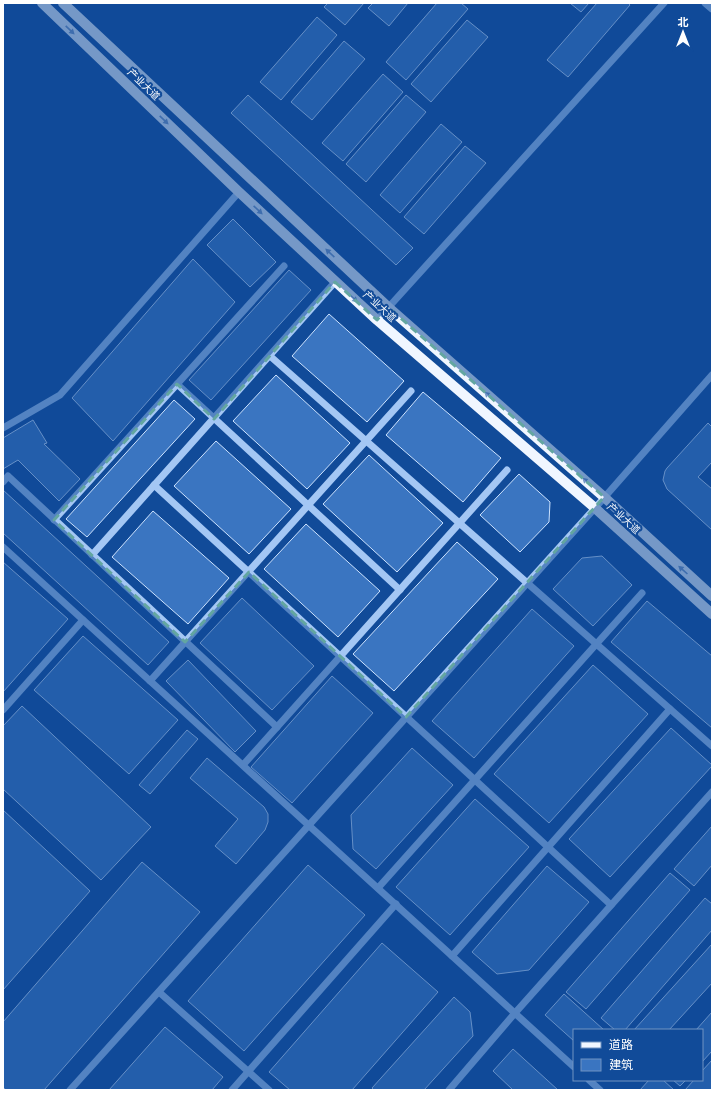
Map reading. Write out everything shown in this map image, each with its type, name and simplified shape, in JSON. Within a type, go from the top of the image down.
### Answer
[{"type":"main road","name":"产业大道","points":[[42,3],[335,282],[595,508],[712,614]]},
{"type":"main road","name":"产业大道","points":[[63,3],[388,307],[711,592]]},
{"type":"street","points":[[377,320],[664,3]]},
{"type":"street","points":[[706,3],[712,9]]},
{"type":"street","points":[[3,428],[60,395],[239,192]]},
{"type":"street","points":[[54,520],[284,266]]},
{"type":"street","points":[[92,555],[335,282]]},
{"type":"street","points":[[270,356],[712,746]]},
{"type":"street","points":[[70,1090],[595,508],[712,375]]},
{"type":"street","points":[[176,384],[400,590]]},
{"type":"street","points":[[150,681],[411,391]]},
{"type":"street","points":[[243,765],[507,470]]},
{"type":"street","points":[[3,482],[8,476],[277,727]]},
{"type":"street","points":[[154,485],[611,905]]},
{"type":"street","points":[[3,547],[573,1066]]},
{"type":"street","points":[[378,888],[642,593]]},
{"type":"street","points":[[3,710],[83,620]]},
{"type":"street","points":[[452,956],[670,709]]},
{"type":"street","points":[[449,1090],[515,1013],[712,792]]},
{"type":"street","points":[[232,1090],[396,904]]},
{"type":"street","points":[[159,992],[269,1090]]},
{"type":"street","points":[[590,1081],[600,1090]]},
{"type":"highlighted area","points":[[335,282],[377,320],[388,307],[604,497],[406,717],[249,572],[185,642],[54,520],[177,384],[214,419]]},
{"type":"building","points":[[328,3],[364,3],[345,25],[324,7]]},
{"type":"building","points":[[373,3],[408,3],[389,26],[368,8]]},
{"type":"building","points":[[437,3],[461,3],[468,9],[406,80],[386,62]]},
{"type":"building","points":[[570,3],[589,3],[581,12]]},
{"type":"building","points":[[597,3],[628,3],[630,5],[568,77],[547,60]]},
{"type":"building","points":[[317,17],[337,35],[281,100],[260,82]]},
{"type":"building","points":[[467,20],[488,37],[431,102],[411,84]]},
{"type":"building","points":[[344,41],[365,59],[312,120],[291,102]]},
{"type":"building","points":[[383,74],[403,92],[343,161],[322,143]]},
{"type":"building","points":[[248,95],[413,248],[396,265],[231,113]]},
{"type":"building","points":[[406,95],[426,112],[366,182],[346,164]]},
{"type":"building","points":[[441,124],[462,142],[400,213],[380,195]]},
{"type":"building","points":[[465,146],[486,163],[424,234],[404,217]]},
{"type":"building","points":[[233,219],[276,262],[250,287],[207,245]]},
{"type":"building","points":[[193,259],[235,302],[113,441],[72,398]]},
{"type":"building","points":[[289,270],[311,290],[211,400],[189,380]]},
{"type":"building","points":[[329,314],[404,381],[367,422],[292,356]]},
{"type":"building","points":[[276,375],[350,443],[307,489],[233,421]]},
{"type":"building","points":[[423,392],[501,458],[463,502],[386,435]]},
{"type":"building","points":[[174,400],[195,419],[87,537],[66,519]]},
{"type":"building","points":[[33,420],[47,443],[44,444],[80,479],[59,501],[18,460],[3,469],[3,438]]},
{"type":"building","points":[[708,423],[712,427],[712,462],[698,477],[712,489],[712,530],[667,489],[663,480],[667,468]]},
{"type":"building","points":[[216,441],[291,509],[249,554],[174,486]]},
{"type":"building","points":[[369,455],[443,523],[397,572],[323,504]]},
{"type":"building","points":[[519,474],[550,502],[549,522],[520,552],[480,515]]},
{"type":"building","points":[[3,490],[169,642],[148,665],[3,533]]},
{"type":"building","points":[[153,511],[229,578],[188,624],[112,557]]},
{"type":"building","points":[[306,524],[380,591],[338,637],[264,569]]},
{"type":"building","points":[[457,542],[498,579],[394,691],[353,654]]},
{"type":"building","points":[[602,556],[632,585],[593,626],[553,589],[582,558]]},
{"type":"building","points":[[3,562],[68,619],[3,692]]},
{"type":"building","points":[[242,598],[314,666],[272,710],[200,643]]},
{"type":"building","points":[[647,601],[712,656],[712,728],[611,642]]},
{"type":"building","points":[[532,609],[574,646],[474,758],[432,721]]},
{"type":"building","points":[[83,636],[178,720],[129,774],[34,690]]},
{"type":"building","points":[[188,660],[256,731],[235,752],[166,681]]},
{"type":"building","points":[[593,665],[648,714],[549,823],[494,774]]},
{"type":"building","points":[[332,676],[373,713],[292,803],[251,767]]},
{"type":"building","points":[[22,706],[151,827],[101,880],[3,789],[3,726]]},
{"type":"building","points":[[671,728],[712,766],[610,877],[569,839]]},
{"type":"building","points":[[187,730],[198,739],[150,794],[139,785]]},
{"type":"building","points":[[412,748],[453,785],[376,869],[353,849],[351,815]]},
{"type":"building","points":[[207,758],[264,807],[268,814],[268,822],[265,830],[236,864],[215,846],[238,819],[190,778]]},
{"type":"building","points":[[475,799],[529,847],[450,935],[396,887]]},
{"type":"building","points":[[3,810],[90,891],[3,990]]},
{"type":"building","points":[[712,826],[712,865],[694,886],[674,869]]},
{"type":"building","points":[[142,862],[200,912],[44,1090],[6,1090],[3,1087],[3,1022]]},
{"type":"building","points":[[308,865],[365,915],[244,1051],[188,1001]]},
{"type":"building","points":[[547,866],[589,902],[529,970],[497,974],[472,952]]},
{"type":"building","points":[[670,873],[690,890],[586,1009],[566,992]]},
{"type":"building","points":[[705,898],[712,904],[712,930],[626,1029],[614,1029],[601,1018]]},
{"type":"building","points":[[382,943],[438,992],[352,1090],[290,1090],[269,1072]]},
{"type":"building","points":[[712,944],[712,983],[670,1029],[635,1029]]},
{"type":"building","points":[[564,994],[603,1029],[573,1029],[573,1040],[545,1015]]},
{"type":"building","points":[[454,997],[470,1012],[473,1036],[424,1090],[374,1090],[372,1088]]},
{"type":"building","points":[[712,1012],[712,1051],[703,1061],[703,1029],[697,1029]]},
{"type":"building","points":[[165,1027],[223,1077],[212,1090],[109,1090]]},
{"type":"building","points":[[513,1049],[558,1090],[513,1090],[493,1071]]},
{"type":"building","points":[[712,1060],[712,1090],[685,1090],[693,1081],[703,1081],[703,1070]]},
{"type":"building","points":[[648,1081],[664,1081],[674,1090],[640,1090]]},
{"type":"building","points":[[674,1081],[685,1081],[680,1086]]}]
